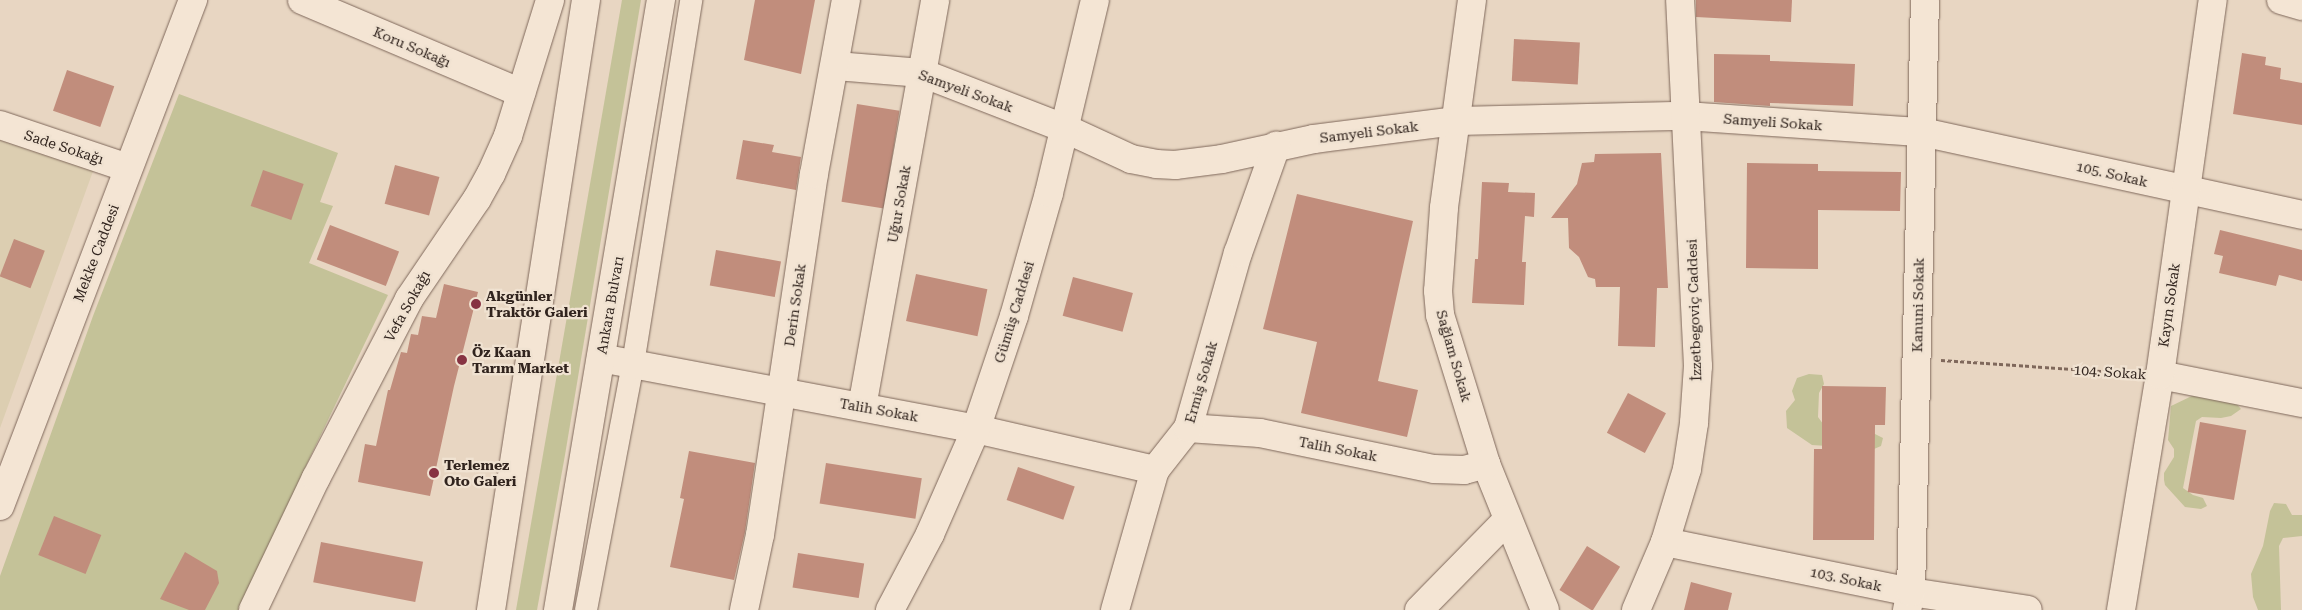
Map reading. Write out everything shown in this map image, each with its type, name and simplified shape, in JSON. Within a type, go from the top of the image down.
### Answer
[{"type":"street","name":"Mekke Caddesi","points":[[0,506],[193,0]]},
{"type":"street","name":"Koru Sokağı","points":[[302,0],[521,93]]},
{"type":"street","name":"Vefa Sokağı","points":[[253,610],[316,478],[409,299],[477,199],[491,174],[508,136],[550,0]]},
{"type":"street","points":[[491,610],[586,0]]},
{"type":"street","name":"Ankara Bulvarı","points":[[558,610],[661,0]]},
{"type":"street","points":[[586,610],[633,364],[691,0]]},
{"type":"street","name":"Derin Sokak","points":[[744,610],[760,535],[814,174],[836,66],[846,0]]},
{"type":"street","name":"Uğur Sokak","points":[[862,407],[935,0]]},
{"type":"street","name":"Gümüş Caddesi","points":[[890,610],[930,534],[976,429],[1014,316],[1064,128],[1095,0]]},
{"type":"street","name":"Sağlam Sokak","points":[[1472,0],[1444,208],[1438,291],[1440,315],[1486,464],[1545,610]]},
{"type":"street","name":"İzzetbegoviç Caddesi","points":[[1636,610],[1665,542],[1687,469],[1694,423],[1698,366],[1680,0]]},
{"type":"street","name":"Kanuni Sokak","points":[[1909,601],[1917,358],[1925,0]]},
{"type":"street","name":"Kayın Sokak","points":[[2121,610],[2160,375],[2213,0]]},
{"type":"street","points":[[2281,0],[2302,6]]},
{"type":"street","name":"Samyeli Sokak","points":[[836,66],[922,72],[1064,128],[1131,159],[1156,164],[1176,165],[1222,159],[1276,146],[1369,130],[1457,121],[1685,116],[1922,132]]},
{"type":"street","name":"Sade Sokağı","points":[[0,125],[128,168]]},
{"type":"street","name":"105. Sokak","points":[[1922,132],[2302,215]]},
{"type":"street","name":"Ermiş Sokak","points":[[1115,610],[1154,470],[1188,428],[1238,253],[1276,146]]},
{"type":"street","name":"Talih Sokak","points":[[601,358],[976,429],[1154,470]]},
{"type":"street","name":"104. Sokak","points":[[2160,375],[2302,404]]},
{"type":"street","name":"Talih Sokak","points":[[1188,428],[1260,434],[1434,468],[1464,470],[1486,464]]},
{"type":"street","points":[[1419,610],[1508,519]]},
{"type":"street","name":"103. Sokak","points":[[1665,542],[1909,601],[2028,610]]},
{"type":"path","name":"104. Sokak","points":[[1917,358],[2160,375]]},
{"type":"shaded area","points":[[622,0],[641,0],[565,455],[537,610],[516,610]]},
{"type":"shaded area","points":[[179,94],[338,153],[320,202],[333,206],[309,263],[388,295],[303,472],[242,610],[0,610],[0,576],[93,316]]},
{"type":"shaded area","points":[[0,132],[96,163],[0,428]]},
{"type":"shaded area","points":[[1809,374],[1822,375],[1824,384],[1819,393],[1818,417],[1826,428],[1873,433],[1883,438],[1881,446],[1874,449],[1812,445],[1787,428],[1786,411],[1795,400],[1792,391],[1797,378]]},
{"type":"shaded area","points":[[2194,395],[2235,402],[2241,409],[2231,416],[2221,418],[2202,417],[2196,421],[2183,488],[2193,495],[2203,498],[2207,506],[2201,509],[2185,507],[2165,485],[2164,480],[2164,473],[2174,457],[2174,449],[2168,440],[2171,406]]},
{"type":"shaded area","points":[[2274,503],[2286,504],[2292,515],[2302,515],[2302,536],[2283,538],[2279,546],[2281,610],[2258,610],[2253,597],[2251,574],[2263,546],[2270,511]]},
{"type":"building","points":[[755,0],[815,0],[801,74],[744,60]]},
{"type":"building","points":[[1696,0],[1792,0],[1791,22],[1696,17]]},
{"type":"building","points":[[1514,39],[1580,42],[1578,84],[1512,81]]},
{"type":"building","points":[[2242,53],[2266,57],[2265,65],[2281,68],[2280,79],[2302,83],[2302,125],[2233,114]]},
{"type":"building","points":[[1714,54],[1770,55],[1770,61],[1855,64],[1853,106],[1770,103],[1770,106],[1714,102]]},
{"type":"building","points":[[67,70],[114,86],[100,127],[53,111]]},
{"type":"building","points":[[857,104],[899,111],[884,209],[842,202]]},
{"type":"building","points":[[743,140],[774,145],[772,152],[801,157],[796,190],[736,179]]},
{"type":"building","points":[[1661,153],[1668,288],[1657,288],[1655,347],[1618,346],[1620,287],[1596,287],[1595,279],[1588,277],[1579,257],[1569,248],[1568,218],[1551,218],[1577,184],[1582,163],[1594,162],[1595,154]]},
{"type":"building","points":[[1747,163],[1818,164],[1818,171],[1901,172],[1900,211],[1818,210],[1818,269],[1746,268]]},
{"type":"building","points":[[395,165],[439,177],[429,216],[385,204]]},
{"type":"building","points":[[263,170],[304,184],[291,220],[251,206]]},
{"type":"building","points":[[1482,182],[1509,183],[1508,192],[1535,193],[1534,217],[1525,216],[1522,262],[1526,262],[1524,305],[1472,303],[1475,259],[1478,259]]},
{"type":"building","points":[[1297,194],[1413,221],[1378,381],[1418,390],[1407,437],[1301,413],[1317,342],[1263,329]]},
{"type":"building","points":[[330,225],[399,252],[386,286],[317,260]]},
{"type":"building","points":[[2220,230],[2302,250],[2302,281],[2279,275],[2276,286],[2219,273],[2223,256],[2214,254]]},
{"type":"building","points":[[14,239],[45,251],[30,288],[0,276]]},
{"type":"building","points":[[716,250],[781,261],[775,297],[710,285]]},
{"type":"building","points":[[916,274],[987,289],[977,336],[906,321]]},
{"type":"building","points":[[1073,277],[1133,293],[1123,332],[1063,316]]},
{"type":"building","points":[[444,284],[478,292],[454,386],[430,496],[358,482],[365,444],[376,446],[388,390],[390,390],[401,352],[407,353],[411,334],[418,335],[422,316],[436,318]]},
{"type":"building","points":[[1822,386],[1886,387],[1885,425],[1875,425],[1874,540],[1813,540],[1814,449],[1822,449]]},
{"type":"building","points":[[1628,393],[1666,413],[1645,453],[1607,433]]},
{"type":"building","points":[[2200,422],[2246,430],[2234,500],[2188,492]]},
{"type":"building","points":[[689,451],[755,463],[745,532],[734,580],[670,567],[684,499],[680,498]]},
{"type":"building","points":[[826,463],[922,478],[915,519],[820,503]]},
{"type":"building","points":[[1018,467],[1075,487],[1063,520],[1007,500]]},
{"type":"building","points":[[54,516],[101,535],[86,574],[38,555]]},
{"type":"building","points":[[321,542],[423,562],[415,602],[313,582]]},
{"type":"building","points":[[1587,546],[1620,567],[1593,610],[1559,590]]},
{"type":"building","points":[[185,552],[217,571],[219,583],[205,610],[189,610],[160,599]]},
{"type":"building","points":[[798,553],[864,563],[859,598],[793,588]]},
{"type":"building","points":[[1691,582],[1732,593],[1728,610],[1684,610]]},
{"type":"place","name":"Akgünler Traktör Galeri","points":[[476,304]]},
{"type":"place","name":"Öz Kaan Tarım Market","points":[[462,360]]},
{"type":"place","name":"Terlemez Oto Galeri","points":[[434,473]]}]
